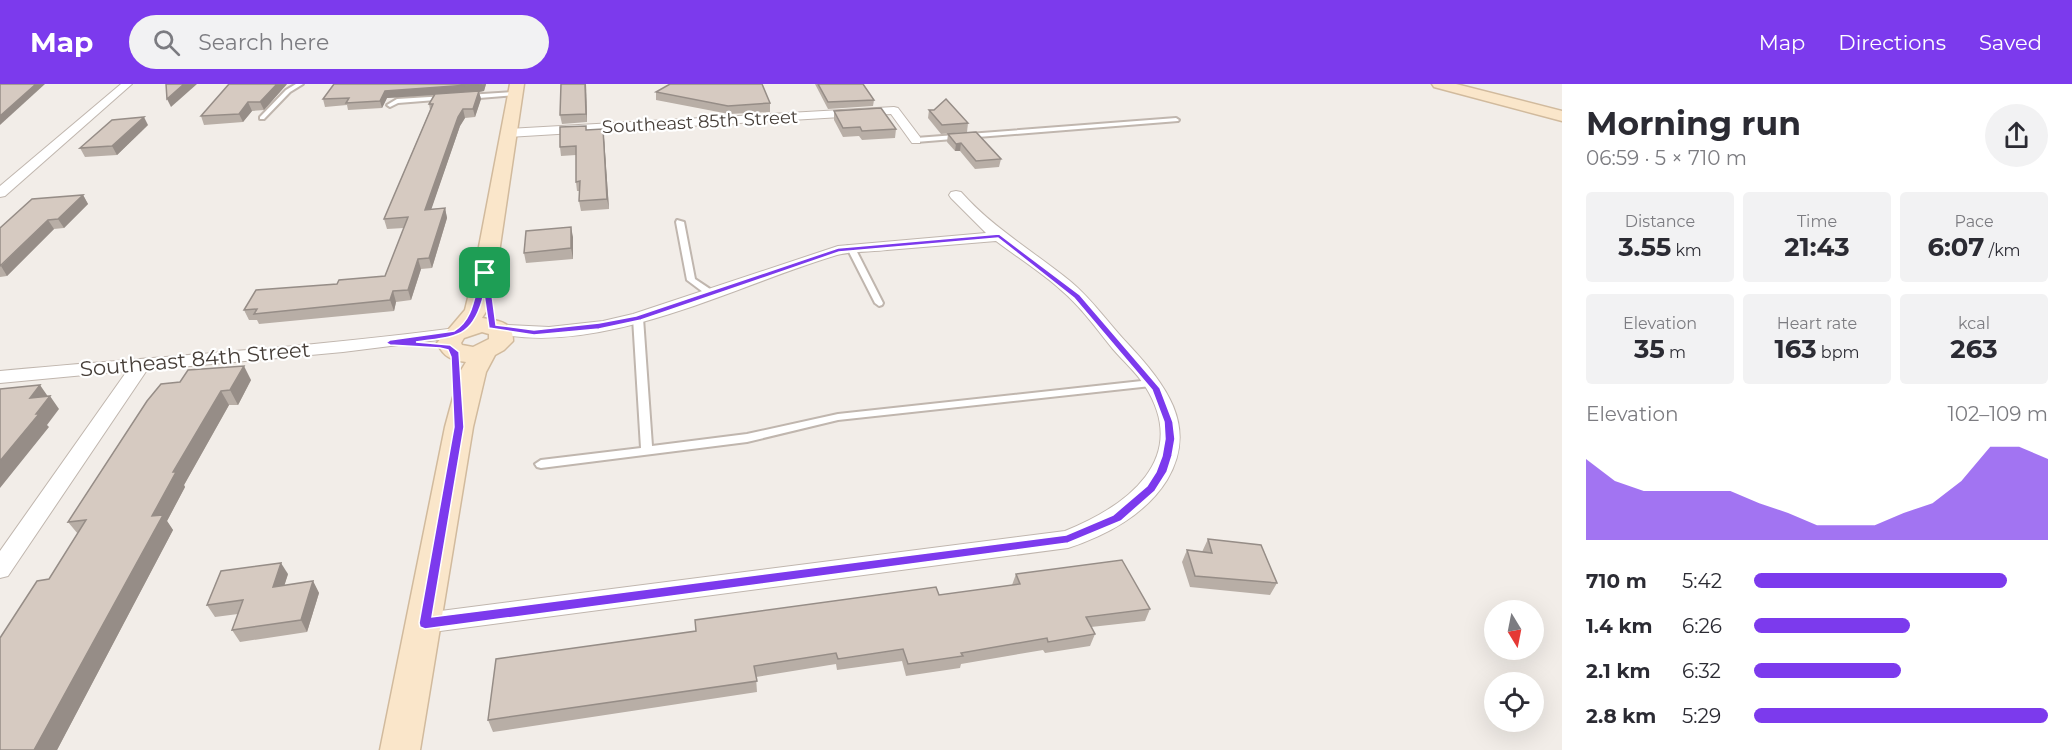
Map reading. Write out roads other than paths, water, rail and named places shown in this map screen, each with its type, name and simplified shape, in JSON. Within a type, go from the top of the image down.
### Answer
[{"type":"street","points":[[0,193],[127,84]]},
{"type":"street","points":[[1438,84],[1562,116]]},
{"type":"street","points":[[459,427],[456,340],[476,310],[485,273],[516,89]]},
{"type":"street","name":"Southeast 85th Street","points":[[507,133],[894,110],[916,140]]},
{"type":"street","points":[[425,623],[1068,539],[1117,518],[1151,489],[1161,472],[1170,439],[1164,405],[1151,383],[1077,297],[999,236],[972,213],[956,195]]},
{"type":"street","points":[[491,339],[638,318],[815,256],[851,248],[999,236]]},
{"type":"street","points":[[400,750],[459,427],[473,372],[491,339],[485,273]]},
{"type":"street","points":[[456,340],[481,325],[491,339]]},
{"type":"street","name":"Southeast 84th Street","points":[[0,377],[142,363],[390,343],[456,340]]},
{"type":"street","points":[[0,569],[142,363]]},
{"type":"lane","points":[[262,118],[288,91],[300,84]]},
{"type":"lane","points":[[390,105],[404,100],[516,89]]},
{"type":"lane","points":[[916,140],[1176,120]]},
{"type":"lane","points":[[680,222],[689,275],[695,285],[710,293]]},
{"type":"lane","points":[[851,248],[879,303]]},
{"type":"lane","points":[[638,318],[647,450]]},
{"type":"lane","points":[[541,464],[747,438],[838,417],[1151,383]]}]
